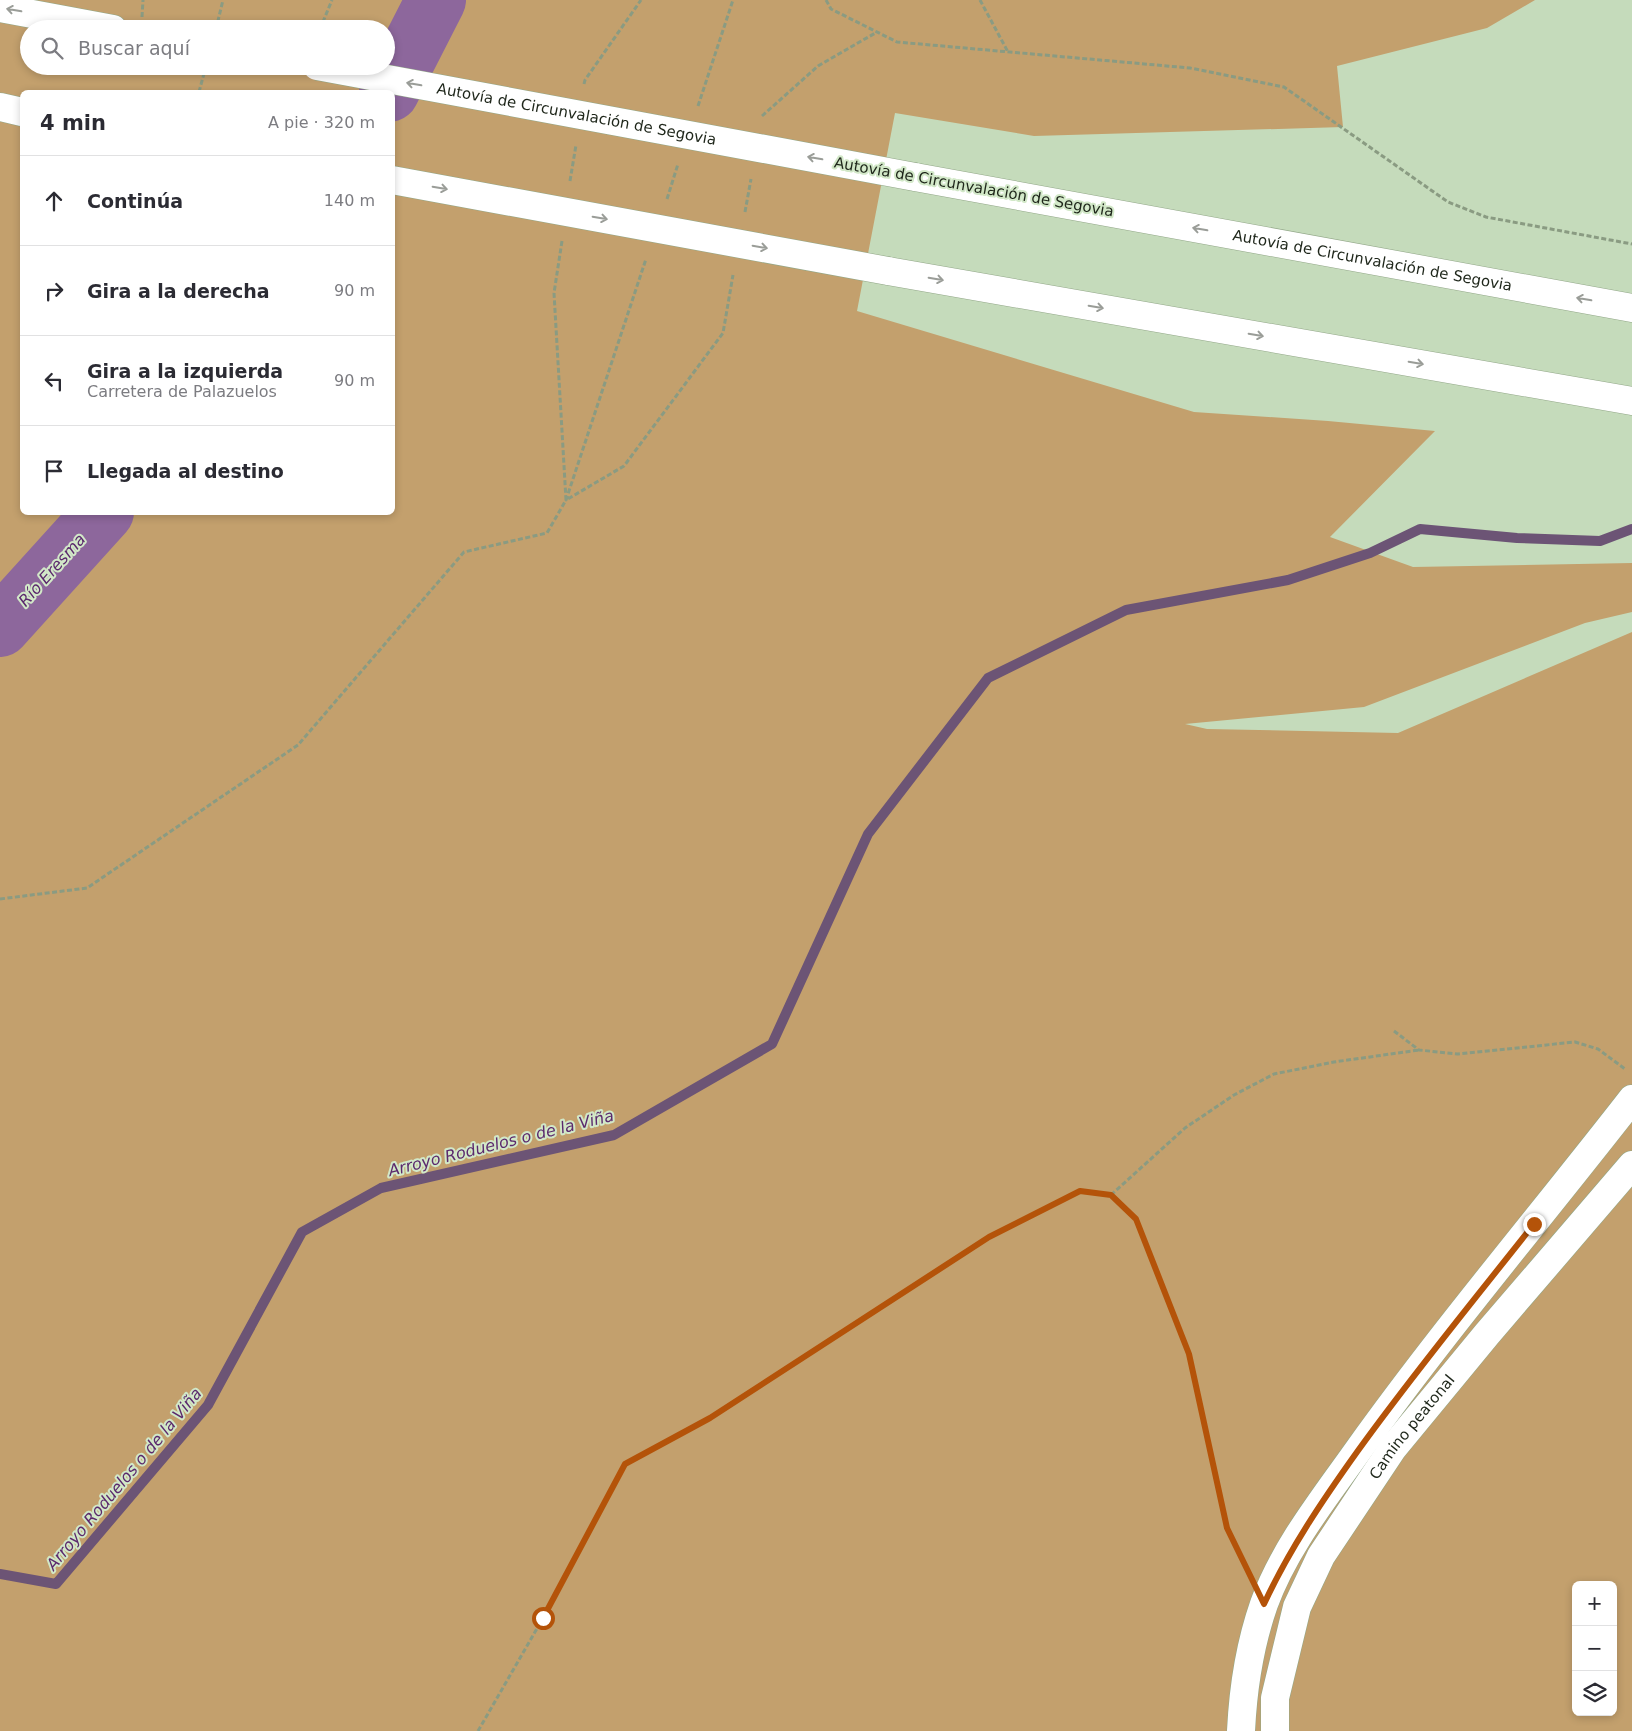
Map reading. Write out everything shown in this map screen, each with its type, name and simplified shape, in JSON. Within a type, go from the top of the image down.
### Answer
[{"type":"main road","points":[[0,8],[65,20]]},
{"type":"main road","name":"Autovía de Circunvalación de Segovia","points":[[365,75],[1632,308]]},
{"type":"main road","points":[[0,107],[20,112]]},
{"type":"main road","points":[[395,181],[888,271],[1632,401]]},
{"type":"main road","points":[[1241,1731],[1249,1667],[1264,1604],[1278,1573],[1301,1534],[1399,1393],[1632,1099]]},
{"type":"main road","name":"Camino peatonal","points":[[1275,1731],[1275,1698],[1297,1607],[1321,1556],[1393,1448],[1486,1334],[1632,1165]]},
{"type":"path","points":[[218,20],[223,0]]},
{"type":"path","points":[[324,20],[332,0]]},
{"type":"path","points":[[695,114],[733,0]]},
{"type":"path","points":[[826,0],[830,9],[897,42],[1190,68],[1284,87],[1448,202],[1486,217],[1632,244]]},
{"type":"path","points":[[980,0],[1008,52]]},
{"type":"path","points":[[200,90],[204,75]]},
{"type":"path","points":[[664,208],[679,161]]},
{"type":"path","points":[[0,899],[87,888],[298,746],[464,552],[547,533],[566,500],[648,255]]},
{"type":"path","points":[[1394,1031],[1419,1050]]},
{"type":"path","points":[[1111,1195],[1185,1128],[1234,1095],[1274,1074],[1334,1062],[1419,1050],[1458,1054],[1575,1042],[1598,1049],[1632,1074]]},
{"type":"path","points":[[478,1731],[543,1618],[625,1464],[710,1418],[989,1237],[1080,1191],[1111,1195],[1136,1219],[1189,1354],[1227,1528],[1264,1604]]},
{"type":"shaded area","points":[[0,0],[1535,0],[1487,28],[1337,66],[1343,127],[1034,136],[895,113],[857,311],[1194,412],[1328,421],[1435,431],[1330,537],[1413,567],[1632,563],[1632,612],[1585,623],[1364,707],[1185,724],[1207,729],[1398,733],[1632,632],[1632,1731],[0,1731]]},
{"type":"waterway","name":"Río Eresma","points":[[390,90],[436,0]]},
{"type":"waterway","name":"Río Eresma","points":[[0,627],[101,515]]},
{"type":"waterway","name":"Arroyo Roduelos o de la Viña","points":[[0,1574],[56,1584],[208,1405],[302,1232],[381,1188],[614,1135],[772,1044],[868,834],[988,678],[1126,610],[1288,580],[1370,553],[1420,529],[1517,538],[1600,541],[1632,529]]},
{"type":"route","points":[[543,1618],[625,1464],[710,1418],[989,1237],[1080,1191],[1111,1195],[1136,1219],[1189,1354],[1227,1528],[1264,1604],[1278,1573],[1301,1534],[1399,1393],[1534,1224]]}]
